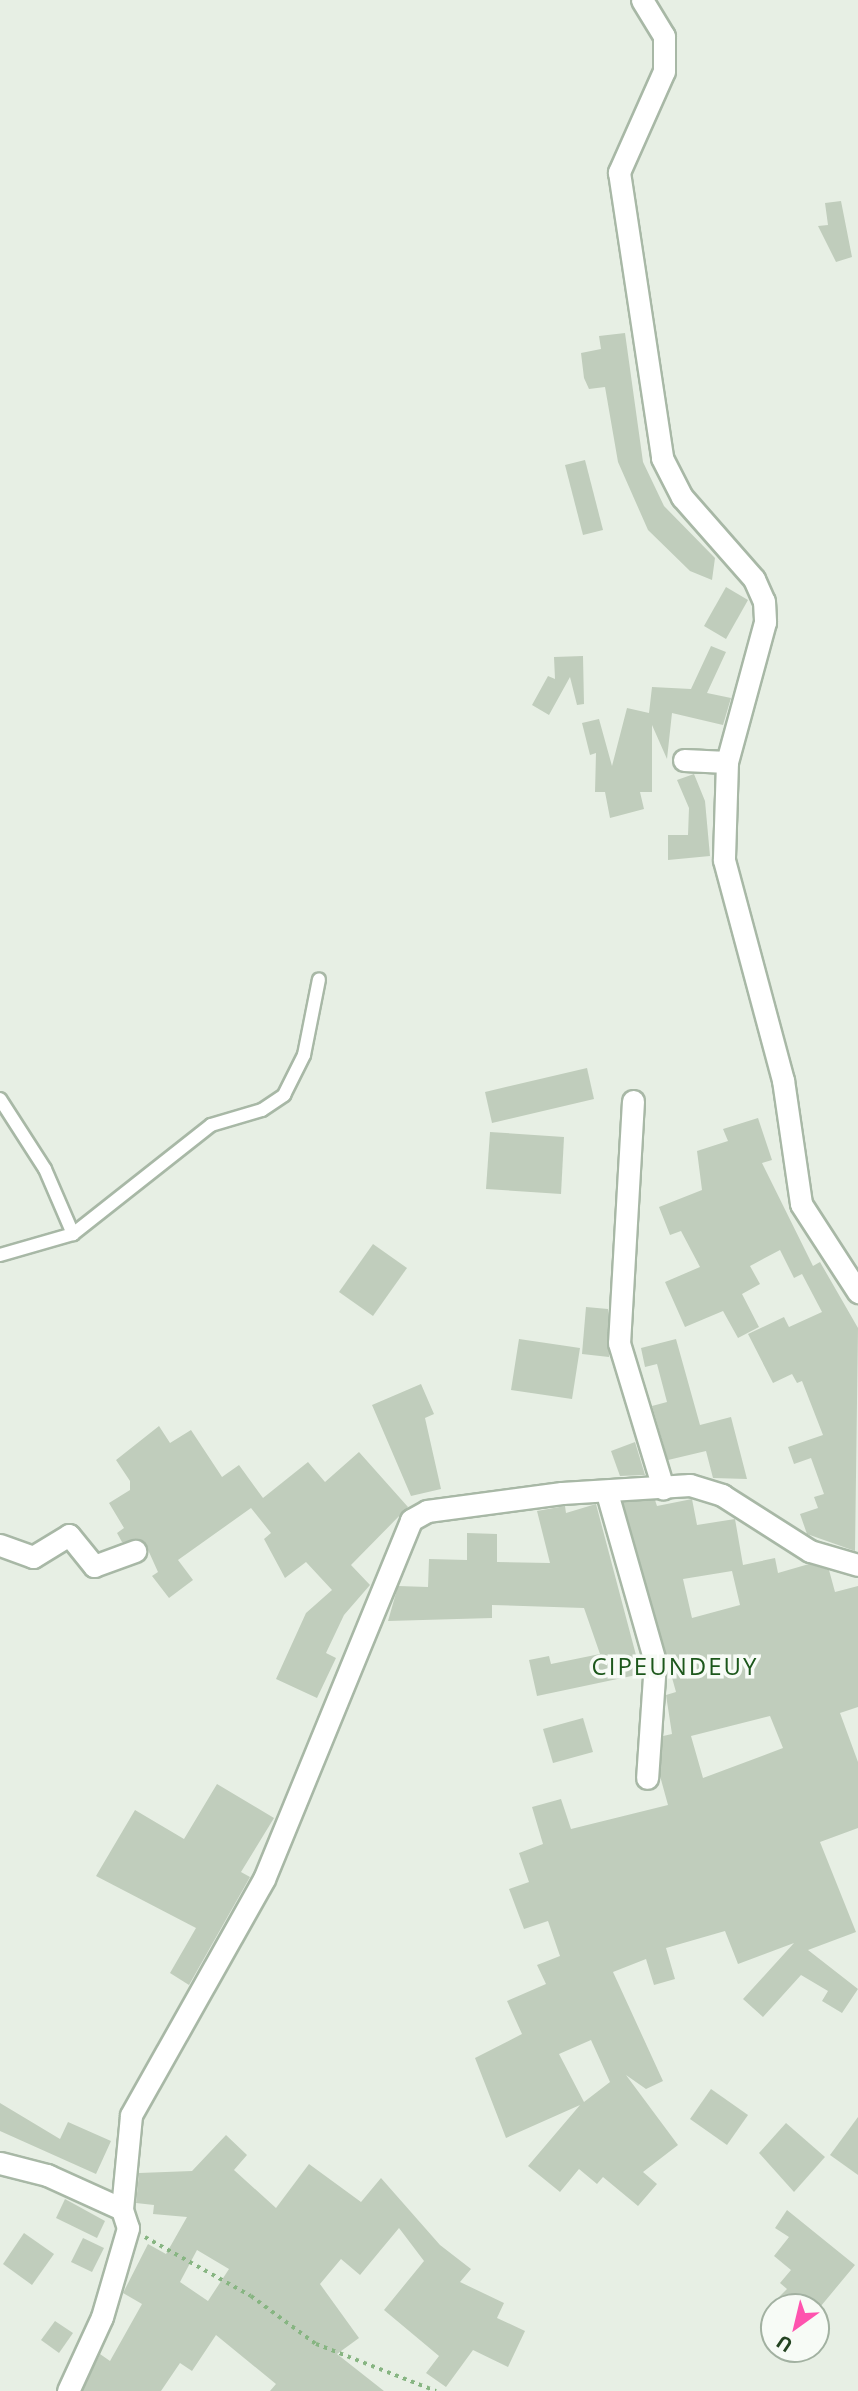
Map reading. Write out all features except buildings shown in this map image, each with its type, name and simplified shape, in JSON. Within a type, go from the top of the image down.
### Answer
[{"type":"street","points":[[642,0],[664,36],[664,71],[619,172],[662,458],[682,497],[754,579],[764,601],[765,622],[727,762],[724,860],[783,1080],[802,1204],[858,1292]]},
{"type":"street","points":[[684,760],[727,762]]},
{"type":"street","points":[[633,1101],[619,1343],[663,1488]]},
{"type":"street","points":[[68,2391],[102,2317],[125,2219],[131,2115],[264,1879],[403,1531],[427,1511],[663,1488],[703,1487],[810,1551],[858,1565]]},
{"type":"street","points":[[607,1493],[655,1662],[647,1778]]},
{"type":"street","points":[[0,1545],[33,1557],[69,1535],[94,1566],[135,1551]]},
{"type":"street","points":[[0,2163],[125,2219]]},
{"type":"lane","points":[[0,1255],[73,1234],[211,1125],[262,1110],[284,1095],[304,1055],[319,979]]},
{"type":"lane","points":[[0,1099],[45,1169],[73,1234]]},
{"type":"path","points":[[125,2219],[251,2296],[316,2344],[436,2391]]},
{"type":"district","name":"CIPEUNDEUY","points":[[675,1666]]}]
